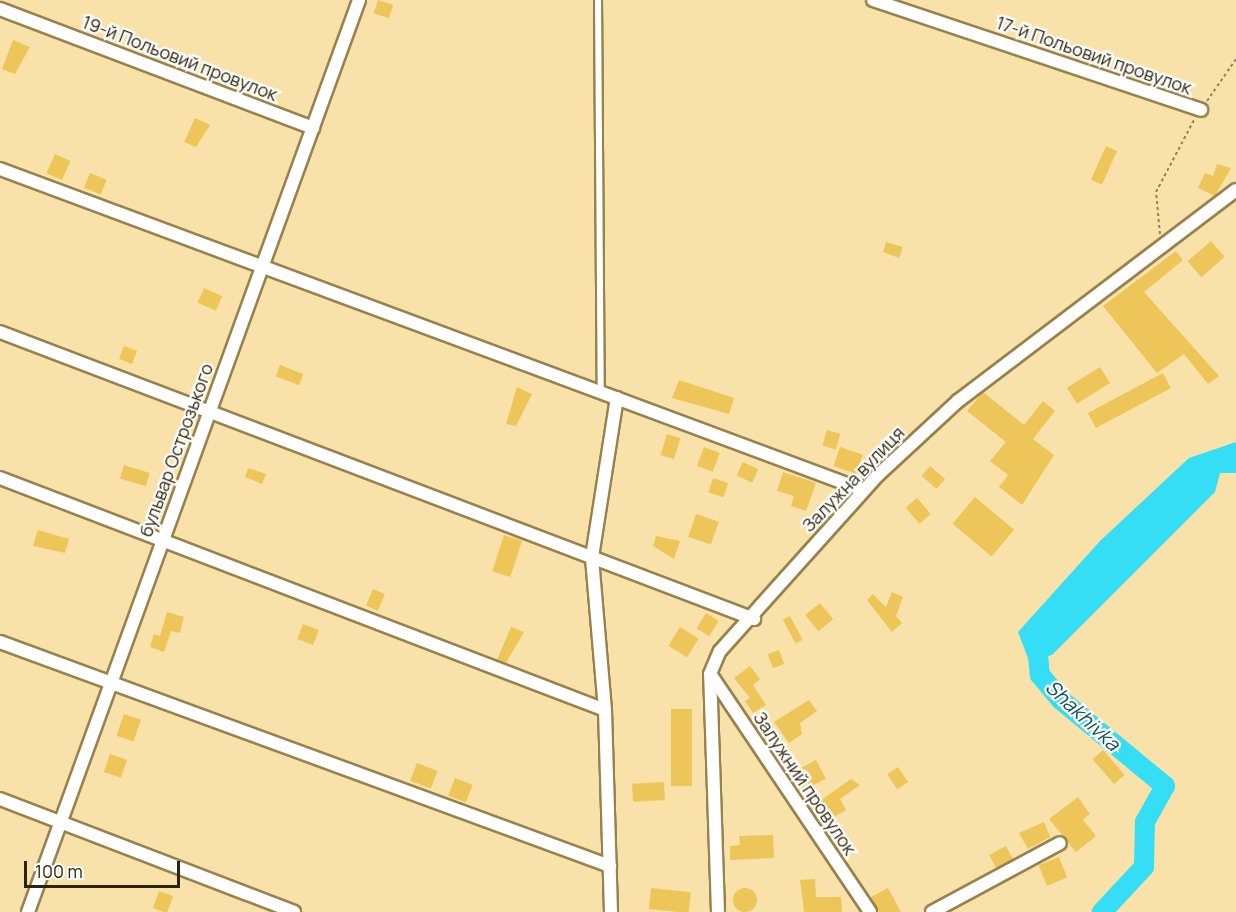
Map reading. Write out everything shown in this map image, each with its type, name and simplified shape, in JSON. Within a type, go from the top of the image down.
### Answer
[{"type":"street","name":"бульвар Острозького","points":[[28,912],[359,0]]},
{"type":"street","name":"17-й Польовий провулок","points":[[873,0],[1201,110]]},
{"type":"street","name":"19-й Польовий провулок","points":[[0,9],[313,128]]},
{"type":"street","points":[[0,169],[863,490]]},
{"type":"street","name":"Залужна вулиця","points":[[718,912],[710,674],[720,651],[754,619],[863,490],[958,400],[1163,242],[1236,190]]},
{"type":"street","points":[[0,332],[754,619]]},
{"type":"street","points":[[611,912],[605,710],[592,557],[616,398]]},
{"type":"street","points":[[0,478],[605,710]]},
{"type":"street","points":[[0,642],[610,866]]},
{"type":"street","name":"Залужний провулок","points":[[710,674],[870,912]]},
{"type":"street","points":[[0,799],[294,912]]},
{"type":"street","points":[[932,912],[1059,843]]},
{"type":"lane","points":[[598,0],[601,393]]},
{"type":"path","points":[[1163,242],[1156,192],[1201,110],[1236,59]]},
{"type":"water","points":[[1236,442],[1236,473],[1220,473],[1215,492],[1052,655],[1029,661],[1018,632],[1100,541],[1189,458]]},
{"type":"building","points":[[378,0],[393,5],[389,18],[374,13]]},
{"type":"building","points":[[13,40],[30,47],[15,74],[2,69]]},
{"type":"building","points":[[195,118],[210,125],[196,147],[184,142]]},
{"type":"building","points":[[1106,146],[1117,151],[1102,185],[1091,180]]},
{"type":"building","points":[[55,154],[71,161],[62,180],[46,173]]},
{"type":"building","points":[[1217,164],[1231,168],[1215,196],[1198,188],[1205,173],[1213,176]]},
{"type":"building","points":[[90,173],[107,180],[101,195],[84,188]]},
{"type":"building","points":[[1211,241],[1225,257],[1201,277],[1188,261]]},
{"type":"building","points":[[886,242],[903,247],[899,258],[883,252]]},
{"type":"building","points":[[1176,251],[1183,260],[1144,292],[1219,376],[1208,384],[1184,354],[1157,373],[1103,306]]},
{"type":"building","points":[[204,288],[222,296],[216,311],[197,303]]},
{"type":"building","points":[[124,346],[137,351],[132,364],[119,359]]},
{"type":"building","points":[[280,365],[303,374],[299,385],[276,376]]},
{"type":"building","points":[[1100,367],[1110,383],[1077,404],[1067,388]]},
{"type":"building","points":[[1163,373],[1171,388],[1096,428],[1088,413]]},
{"type":"building","points":[[679,380],[734,398],[729,414],[672,398]]},
{"type":"building","points":[[517,387],[532,394],[516,426],[506,424]]},
{"type":"building","points":[[983,392],[1024,425],[1043,401],[1055,411],[1033,439],[1054,455],[1022,505],[999,487],[1008,475],[990,461],[1006,442],[967,411]]},
{"type":"building","points":[[827,430],[840,434],[836,449],[822,445]]},
{"type":"building","points":[[667,434],[680,438],[674,459],[661,455]]},
{"type":"building","points":[[704,447],[720,453],[713,472],[697,466]]},
{"type":"building","points":[[840,447],[863,455],[856,474],[833,466]]},
{"type":"building","points":[[743,462],[758,469],[752,483],[737,476]]},
{"type":"building","points":[[124,465],[150,473],[146,486],[120,478]]},
{"type":"building","points":[[930,466],[945,479],[937,489],[921,476]]},
{"type":"building","points":[[248,468],[266,474],[262,484],[245,477]]},
{"type":"building","points":[[783,472],[816,483],[806,511],[791,506],[794,496],[777,491]]},
{"type":"building","points":[[713,478],[728,483],[724,497],[708,492]]},
{"type":"building","points":[[975,497],[1014,530],[992,557],[953,524]]},
{"type":"building","points":[[917,498],[931,514],[919,524],[906,508]]},
{"type":"building","points":[[696,514],[719,522],[711,545],[688,537]]},
{"type":"building","points":[[38,530],[69,539],[65,553],[33,546]]},
{"type":"building","points":[[504,535],[522,541],[510,577],[492,571]]},
{"type":"building","points":[[656,536],[680,541],[674,559],[653,546]]},
{"type":"building","points":[[373,589],[385,594],[378,611],[366,606]]},
{"type":"building","points":[[892,592],[903,597],[896,616],[902,623],[892,632],[867,600],[873,594],[886,607]]},
{"type":"building","points":[[820,603],[833,619],[818,631],[805,615]]},
{"type":"building","points":[[167,612],[184,617],[180,633],[171,631],[164,652],[150,647],[154,634],[160,636]]},
{"type":"building","points":[[706,613],[719,621],[709,636],[696,628]]},
{"type":"building","points":[[790,616],[803,640],[796,644],[783,620]]},
{"type":"building","points":[[303,624],[319,630],[313,645],[297,639]]},
{"type":"building","points":[[511,627],[524,632],[506,663],[497,660]]},
{"type":"building","points":[[680,627],[699,639],[687,657],[668,646]]},
{"type":"building","points":[[779,650],[784,664],[773,668],[768,654]]},
{"type":"building","points":[[750,666],[760,679],[753,685],[766,705],[753,713],[745,701],[750,698],[734,678]]},
{"type":"building","points":[[809,700],[817,711],[800,723],[802,734],[789,743],[774,722]]},
{"type":"building","points":[[671,709],[692,709],[692,786],[671,786]]},
{"type":"building","points":[[124,714],[141,720],[134,742],[117,736]]},
{"type":"building","points":[[1103,750],[1125,775],[1114,784],[1092,759]]},
{"type":"building","points":[[110,754],[127,760],[121,778],[104,772]]},
{"type":"building","points":[[816,760],[826,779],[810,787],[800,768]]},
{"type":"building","points":[[417,763],[438,771],[431,789],[410,781]]},
{"type":"building","points":[[898,767],[908,782],[897,789],[887,774]]},
{"type":"building","points":[[455,778],[473,785],[466,803],[448,796]]},
{"type":"building","points":[[851,779],[860,785],[840,799],[846,810],[831,819],[820,801]]},
{"type":"building","points":[[664,782],[665,800],[633,802],[632,784]]},
{"type":"building","points":[[1078,797],[1090,814],[1083,820],[1096,836],[1076,852],[1049,819]]},
{"type":"building","points":[[1044,822],[1050,837],[1028,849],[1019,833]]},
{"type":"building","points":[[773,835],[774,858],[730,860],[730,846],[740,845],[739,836]]},
{"type":"building","points":[[1006,846],[1013,859],[996,868],[989,855]]},
{"type":"building","points":[[1059,857],[1067,877],[1047,886],[1039,865]]},
{"type":"building","points":[[815,879],[816,897],[841,897],[842,912],[804,912],[800,880]]},
{"type":"building","points":[[651,888],[691,892],[689,912],[649,909]]},
{"type":"building","points":[[745,888],[753,892],[757,900],[753,908],[745,912],[737,908],[733,900],[737,892]]},
{"type":"building","points":[[888,888],[901,912],[879,912],[871,897]]},
{"type":"building","points":[[159,891],[173,896],[167,912],[153,908]]},
{"type":"waterway","name":"Shakhivka","points":[[1042,638],[1037,643],[1040,675],[1061,700],[1165,786],[1145,822],[1144,867],[1102,912]]}]
